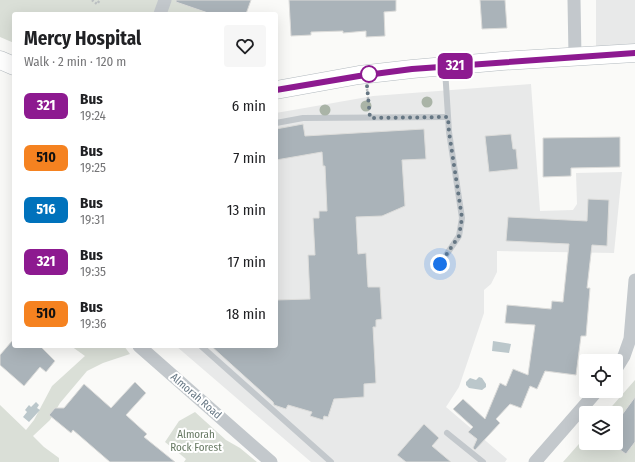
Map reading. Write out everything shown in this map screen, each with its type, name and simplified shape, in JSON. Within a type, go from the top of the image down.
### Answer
[{"type":"main road","points":[[278,90],[412,69],[575,56],[635,53]]},
{"type":"main road","points":[[0,60],[12,65]]},
{"type":"street","points":[[161,12],[165,0]]},
{"type":"street","points":[[574,0],[575,56]]},
{"type":"street","points":[[623,358],[630,339],[635,280]]},
{"type":"street","name":"Almorah Road","points":[[141,348],[271,462]]},
{"type":"street","points":[[535,462],[591,398]]},
{"type":"lane","points":[[440,264],[459,236],[462,218],[449,132],[445,66]]},
{"type":"lane","points":[[278,123],[303,118],[448,117]]},
{"type":"lane","points":[[203,348],[329,460]]},
{"type":"lane","points":[[447,433],[483,462]]},
{"type":"path","points":[[92,0],[97,4],[100,0]]},
{"type":"path","points":[[366,75],[370,118]]},
{"type":"shaded area","points":[[596,0],[635,0],[635,47],[596,47]]},
{"type":"shaded area","points":[[531,84],[540,211],[573,210],[577,204],[576,173],[622,172],[614,253],[497,251],[497,272],[491,284],[484,290],[484,313],[459,387],[446,407],[507,459],[505,462],[311,462],[178,348],[278,348],[278,113],[373,96]]},
{"type":"shaded area","points":[[493,341],[511,344],[509,353],[492,351]]},
{"type":"shaded area","points":[[479,377],[482,378],[486,384],[486,387],[482,390],[469,388],[466,385],[466,382],[470,378],[476,380]]},
{"type":"shaded area","points":[[36,402],[39,405],[37,408],[40,410],[29,422],[23,417],[27,412],[25,410],[29,405],[31,407]]},
{"type":"green space","points":[[0,0],[195,0],[204,12],[12,12],[12,42],[0,37]]},
{"type":"green space","points":[[74,348],[126,348],[130,354],[103,363],[87,371],[60,403],[50,420],[33,436],[44,447],[59,458],[59,462],[0,462],[0,405],[26,430],[34,420],[52,386],[85,356]]},
{"type":"green space","points":[[635,380],[635,462],[563,462],[579,444],[579,450],[623,450],[623,406],[612,406],[619,398],[623,398],[623,394]]},
{"type":"green space","name":"Almorah Rock Forest","points":[[195,412],[226,440],[240,448],[257,462],[184,462],[186,459],[165,442],[179,421]]},
{"type":"building","points":[[176,0],[251,0],[247,12],[205,12],[176,2]]},
{"type":"building","points":[[289,0],[396,0],[396,11],[384,12],[385,36],[366,37],[366,31],[343,33],[343,31],[311,32],[311,35],[291,36]]},
{"type":"building","points":[[480,0],[505,0],[507,28],[482,29]]},
{"type":"building","points":[[303,124],[305,136],[424,129],[426,159],[402,160],[405,206],[382,216],[356,217],[358,254],[366,253],[368,287],[380,287],[382,319],[376,320],[376,327],[373,327],[376,383],[364,384],[364,397],[334,399],[328,417],[324,416],[323,420],[310,416],[312,412],[288,405],[286,409],[274,405],[273,402],[213,348],[278,348],[278,300],[310,299],[308,255],[315,255],[313,218],[319,218],[319,211],[327,211],[325,166],[323,166],[322,152],[278,160],[278,129]]},
{"type":"building","points":[[511,134],[513,149],[516,149],[518,169],[489,172],[485,136]]},
{"type":"building","points":[[620,137],[620,167],[571,168],[571,176],[543,177],[543,138]]},
{"type":"building","points":[[588,199],[609,200],[607,246],[592,245],[587,288],[590,288],[586,336],[581,336],[576,375],[545,371],[537,389],[530,386],[521,408],[510,404],[496,419],[500,423],[475,450],[473,448],[477,439],[468,432],[473,427],[453,409],[463,399],[485,419],[500,383],[506,386],[513,369],[528,375],[535,325],[505,323],[507,305],[551,309],[552,301],[563,302],[569,244],[506,241],[508,217],[587,221]]},
{"type":"building","points":[[12,341],[12,348],[42,348],[55,361],[46,372],[40,367],[24,386],[0,365],[0,355]]},
{"type":"building","points":[[135,382],[146,393],[126,415],[147,434],[144,437],[175,462],[110,462],[73,430],[71,433],[49,415],[55,408],[64,408],[84,384],[111,408]]},
{"type":"building","points":[[635,397],[635,442],[626,454],[620,450],[623,450],[623,413]]},
{"type":"building","points":[[424,424],[439,438],[432,446],[451,462],[406,462],[397,455]]},
{"type":"bus line","name":"321","points":[[278,90],[412,69],[502,61],[635,53]]},
{"type":"route","points":[[369,74],[366,75],[370,118],[448,117],[449,132],[460,194],[462,224],[459,236],[440,264]]}]
